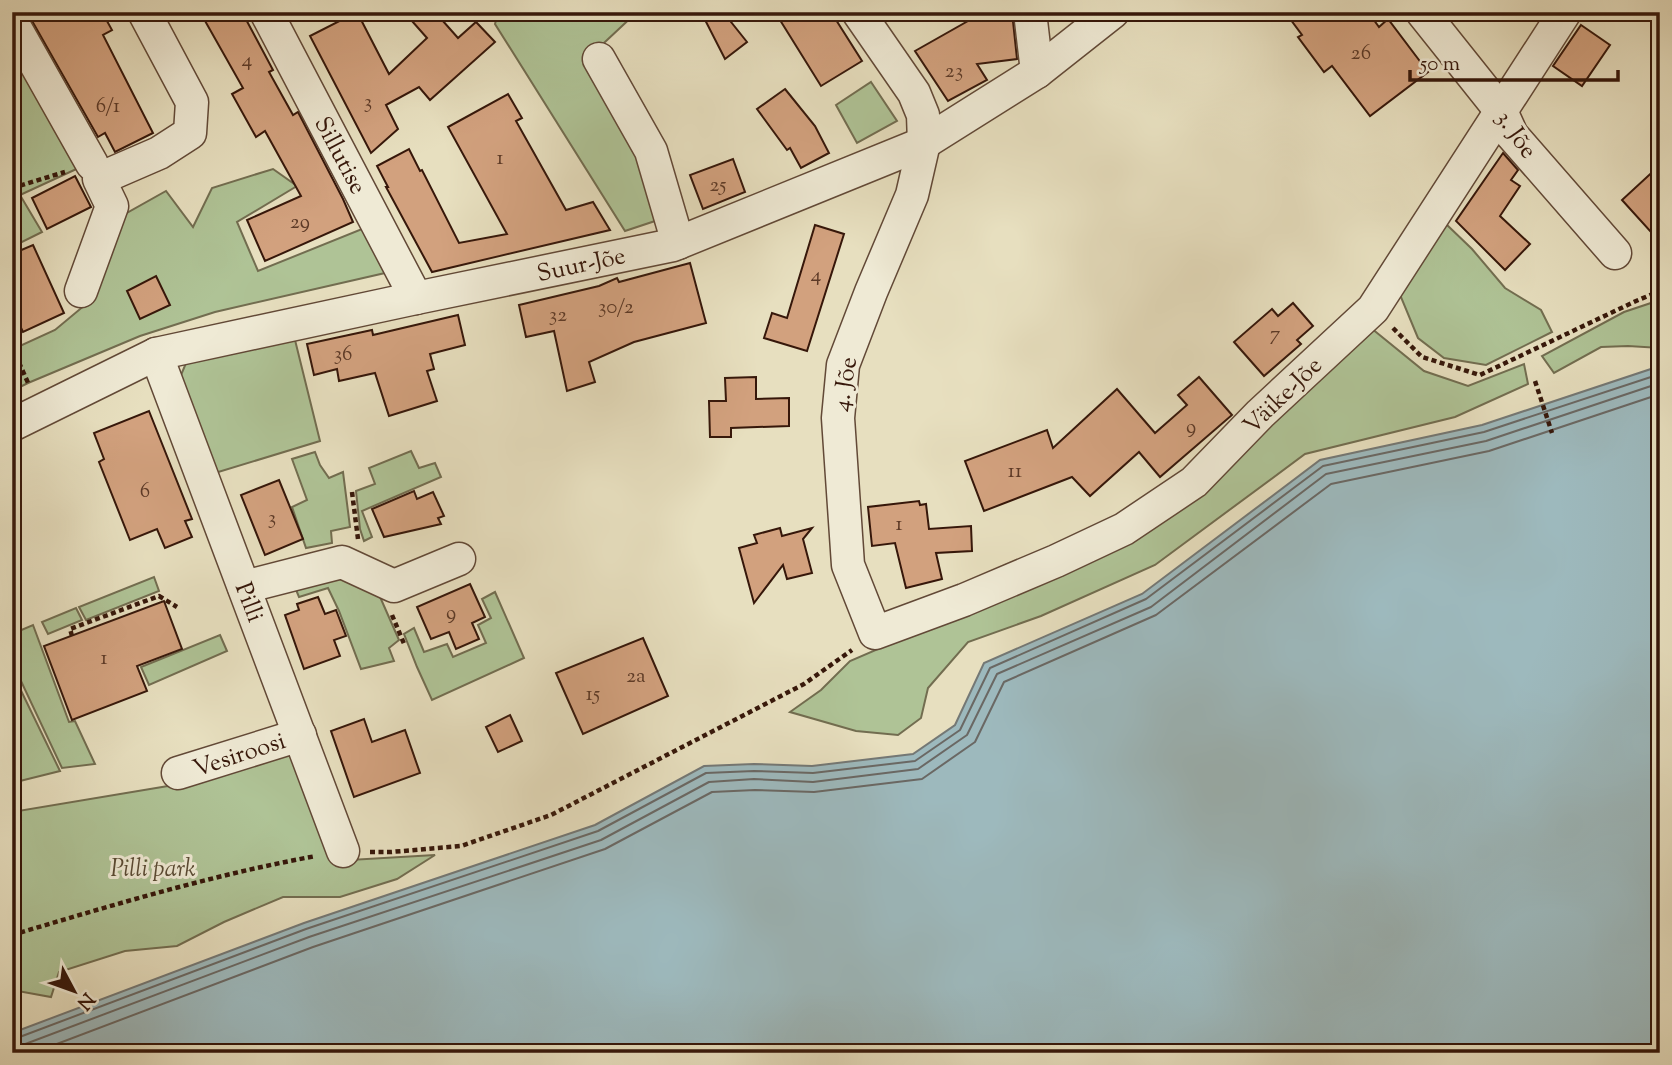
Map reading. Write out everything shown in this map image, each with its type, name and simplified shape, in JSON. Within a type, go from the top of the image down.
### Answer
[{"type":"street","points":[[81,291],[112,206],[99,179],[159,153],[190,133],[192,102],[144,12]]},
{"type":"street","name":"Sillutise","points":[[266,12],[416,298]]},
{"type":"street","name":"4. Jõe","points":[[858,12],[914,93],[923,115],[924,143],[912,195],[843,365],[838,418],[848,565],[875,633]]},
{"type":"street","points":[[1030,12],[1037,72]]},
{"type":"street","name":"Suur-Jõe","points":[[12,425],[156,354],[678,243],[924,143],[1037,72],[1114,12]]},
{"type":"street","name":"3. Jõe","points":[[1423,12],[1502,111],[1513,135],[1615,253]]},
{"type":"street","name":"Väike-Jõe","points":[[875,633],[1056,562],[1124,528],[1194,482],[1260,414],[1373,309],[1565,12]]},
{"type":"street","points":[[12,22],[92,164]]},
{"type":"street","points":[[599,59],[651,151],[678,243]]},
{"type":"street","name":"Pilli","points":[[156,354],[343,851]]},
{"type":"street","points":[[244,587],[341,562],[394,586],[459,559]]},
{"type":"street","name":"Vesiroosi","points":[[178,773],[300,734]]},
{"type":"path","points":[[12,188],[92,164]]},
{"type":"path","points":[[1373,309],[1422,357],[1480,375],[1660,291]]},
{"type":"path","points":[[12,347],[41,411]]},
{"type":"path","points":[[1535,382],[1552,433]]},
{"type":"path","points":[[352,492],[356,533],[363,553],[356,568]]},
{"type":"path","points":[[72,636],[70,629],[159,596],[177,607]]},
{"type":"path","points":[[12,935],[150,894],[257,867],[343,851],[391,852],[461,846],[551,815],[804,684],[875,633]]},
{"type":"green space","points":[[498,12],[586,12],[589,16],[594,12],[637,12],[589,57],[637,139],[661,219],[625,231],[495,24]]},
{"type":"green space","points":[[12,38],[83,166],[20,195],[42,232],[12,247]]},
{"type":"green space","points":[[871,82],[897,121],[857,143],[836,105]]},
{"type":"green space","points":[[273,169],[297,186],[237,222],[258,271],[362,229],[385,273],[215,312],[140,336],[12,391],[12,331],[20,346],[55,330],[91,300],[118,218],[166,191],[193,227],[212,188]]},
{"type":"green space","points":[[1446,224],[1472,249],[1505,288],[1541,310],[1552,332],[1486,365],[1444,358],[1418,338],[1398,290]]},
{"type":"green space","points":[[1660,300],[1660,348],[1601,347],[1554,373],[1542,356],[1624,312]]},
{"type":"green space","points":[[1371,328],[1424,371],[1468,386],[1524,364],[1528,384],[1455,417],[1305,454],[1155,565],[1041,616],[968,642],[928,688],[921,718],[898,735],[856,731],[790,712],[821,690],[850,661],[1094,556]]},
{"type":"green space","points":[[295,340],[320,441],[215,473],[181,375],[186,363]]},
{"type":"green space","points":[[411,451],[419,468],[435,463],[441,477],[362,511],[372,537],[364,541],[356,491],[375,484],[369,468]]},
{"type":"green space","points":[[315,452],[329,478],[343,472],[350,527],[331,531],[332,543],[306,548],[292,507],[307,500],[292,459]]},
{"type":"green space","points":[[352,574],[377,590],[399,640],[389,648],[394,661],[361,669],[328,588],[299,597],[294,585]]},
{"type":"green space","points":[[154,577],[159,591],[86,620],[79,607]]},
{"type":"green space","points":[[495,592],[524,658],[432,700],[404,634],[414,628],[424,652],[447,644],[453,657],[486,643],[478,625],[491,618],[482,599]]},
{"type":"green space","points":[[76,608],[82,620],[48,634],[42,622]]},
{"type":"green space","points":[[33,625],[69,722],[75,721],[95,764],[62,768],[12,662],[12,634]]},
{"type":"green space","points":[[220,635],[227,651],[149,685],[141,667]]},
{"type":"green space","points":[[12,672],[60,771],[12,783]]},
{"type":"green space","name":"Pilli park","points":[[290,752],[333,861],[435,855],[397,879],[340,897],[283,897],[177,946],[125,951],[59,972],[51,997],[12,990],[12,812],[186,783]]},
{"type":"water","points":[[1660,366],[1660,1053],[12,1053],[12,1033],[304,923],[595,825],[704,766],[812,766],[913,754],[955,725],[984,663],[1142,594],[1320,460],[1482,425]]},
{"type":"building","points":[[27,12],[102,12],[112,30],[103,35],[153,133],[115,152],[105,133],[98,137]]},
{"type":"building","points":[[200,12],[242,12],[273,70],[269,72],[293,115],[298,112],[353,222],[265,261],[247,220],[301,196],[265,131],[256,137],[232,94],[243,88]]},
{"type":"building","points":[[357,12],[389,74],[427,38],[404,12],[435,12],[458,38],[476,22],[495,42],[430,100],[419,87],[386,105],[398,129],[371,153],[310,36]]},
{"type":"building","points":[[701,12],[723,12],[747,42],[725,59]]},
{"type":"building","points":[[775,12],[831,12],[862,61],[821,86]]},
{"type":"building","points":[[984,12],[1012,12],[1017,59],[977,64],[987,80],[948,101],[915,51]]},
{"type":"building","points":[[1285,12],[1368,12],[1379,27],[1388,19],[1428,72],[1370,116],[1332,66],[1324,72],[1298,37],[1302,35]]},
{"type":"building","points":[[1581,25],[1610,45],[1582,86],[1553,66]]},
{"type":"building","points":[[785,89],[815,126],[829,153],[801,168],[790,148],[787,150],[757,109]]},
{"type":"building","points":[[508,94],[522,118],[516,121],[566,210],[593,202],[610,230],[432,272],[377,166],[409,149],[459,243],[507,234],[448,127]]},
{"type":"building","points":[[1503,153],[1518,170],[1511,180],[1520,186],[1500,216],[1530,244],[1505,270],[1456,221]]},
{"type":"building","points":[[733,159],[745,192],[703,209],[690,175]]},
{"type":"building","points":[[1660,165],[1660,242],[1622,200]]},
{"type":"building","points":[[75,176],[91,207],[47,229],[32,198]]},
{"type":"building","points":[[815,225],[844,234],[807,351],[764,338],[772,313],[787,318]]},
{"type":"building","points":[[33,245],[64,313],[23,332],[12,309],[12,254]]},
{"type":"building","points":[[690,263],[706,323],[634,342],[589,362],[595,382],[567,391],[554,331],[526,337],[519,305],[599,286],[617,278],[619,282]]},
{"type":"building","points":[[156,276],[170,305],[140,319],[127,291]]},
{"type":"building","points":[[1293,303],[1313,326],[1297,340],[1301,344],[1264,376],[1234,342],[1272,309],[1278,316]]},
{"type":"building","points":[[458,315],[465,345],[430,354],[434,369],[427,371],[437,401],[389,416],[375,373],[339,381],[337,369],[314,375],[307,344],[372,330],[373,335]]},
{"type":"building","points":[[756,377],[756,399],[789,398],[789,426],[731,428],[731,437],[710,437],[709,401],[726,401],[725,378]]},
{"type":"building","points":[[1199,377],[1232,415],[1160,477],[1139,452],[1090,496],[1072,477],[984,511],[965,461],[1047,430],[1053,448],[1117,389],[1155,433],[1187,405],[1178,395]]},
{"type":"building","points":[[149,411],[192,519],[185,521],[192,537],[165,548],[157,529],[130,540],[99,462],[104,459],[94,433]]},
{"type":"building","points":[[279,480],[303,539],[265,555],[241,495]]},
{"type":"building","points":[[414,491],[417,499],[433,492],[444,516],[438,518],[441,524],[384,537],[372,509]]},
{"type":"building","points":[[919,501],[920,505],[926,504],[929,529],[971,526],[972,551],[936,553],[942,579],[906,588],[895,543],[872,546],[868,507]]},
{"type":"building","points":[[780,528],[782,536],[812,528],[803,539],[812,573],[787,579],[783,565],[754,603],[739,548],[757,543],[754,535]]},
{"type":"building","points":[[470,584],[485,617],[472,623],[479,639],[456,649],[449,632],[431,639],[417,607]]},
{"type":"building","points":[[318,597],[325,614],[336,610],[346,636],[334,640],[340,656],[304,669],[285,615],[299,610],[297,604]]},
{"type":"building","points":[[164,601],[182,649],[137,666],[147,691],[72,720],[44,646]]},
{"type":"building","points":[[643,638],[668,696],[583,734],[556,673]]},
{"type":"building","points":[[510,715],[522,741],[498,752],[486,727]]},
{"type":"building","points":[[364,719],[372,742],[405,730],[420,773],[354,797],[331,731]]}]
